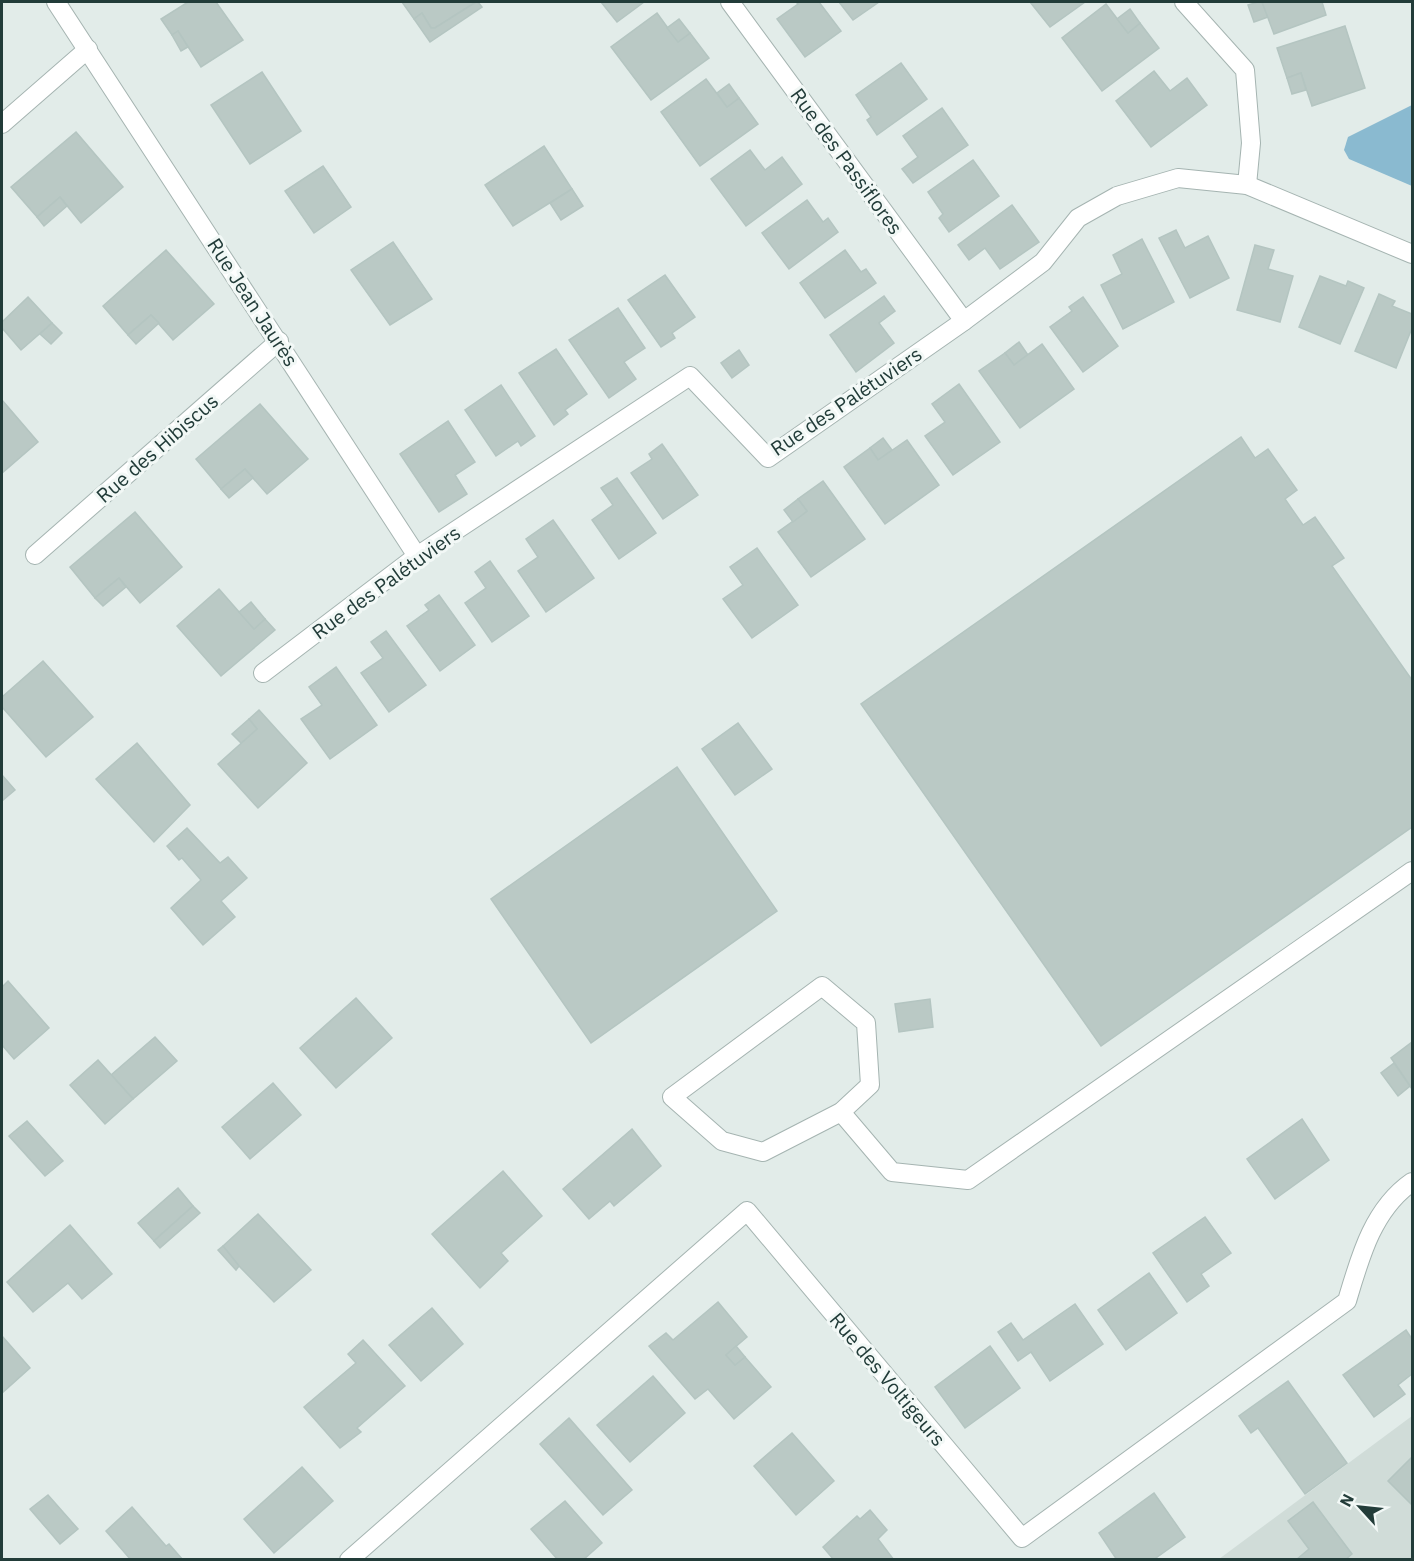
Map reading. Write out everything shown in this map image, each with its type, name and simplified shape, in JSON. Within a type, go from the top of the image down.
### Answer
[{"type":"street","name":"Rue Jean Jaurès","points":[[56,2],[417,556]]},
{"type":"street","name":"Rue des Passiflores","points":[[730,2],[964,321]]},
{"type":"street","points":[[1184,2],[1245,70],[1251,143],[1247,185]]},
{"type":"street","points":[[2,124],[88,49]]},
{"type":"street","name":"Rue des Palétuviers","points":[[263,674],[417,556],[690,376],[768,458],[964,321],[1043,262],[1078,218],[1117,196],[1178,178],[1247,185],[1413,254]]},
{"type":"street","name":"Rue des Hibiscus","points":[[35,555],[279,341]]},
{"type":"street","points":[[841,1112],[892,1172],[968,1180],[1413,871]]},
{"type":"street","points":[[822,986],[866,1023],[870,1085],[841,1112],[763,1152],[722,1141],[672,1097],[822,986]]},
{"type":"street","name":"Rue des Voltigeurs","points":[[349,1560],[747,1211],[1022,1538],[1347,1301],[1361,1253],[1379,1218],[1400,1190],[1413,1182]]},
{"type":"shaded area","points":[[1412,1416],[1412,1559],[1219,1559]]},
{"type":"water","points":[[1412,105],[1412,186],[1349,159],[1344,150],[1348,137]]},
{"type":"building","points":[[188,2],[216,2],[243,40],[201,67],[178,31],[172,35],[161,19]]},
{"type":"building","points":[[402,2],[476,2],[435,28],[431,28],[422,13],[414,19]]},
{"type":"building","points":[[476,2],[482,7],[430,42],[414,19],[422,13],[431,28],[435,28]]},
{"type":"building","points":[[601,2],[644,2],[617,22]]},
{"type":"building","points":[[796,2],[819,2],[841,31],[805,57],[777,19],[798,4]]},
{"type":"building","points":[[839,2],[879,2],[853,20]]},
{"type":"building","points":[[1030,2],[1085,2],[1050,27]]},
{"type":"building","points":[[1262,2],[1268,17],[1254,22],[1248,5]]},
{"type":"building","points":[[1262,2],[1322,2],[1326,15],[1274,34]]},
{"type":"building","points":[[1106,4],[1128,33],[1140,23],[1159,48],[1102,91],[1062,38]]},
{"type":"building","points":[[1130,9],[1140,23],[1128,33],[1117,19]]},
{"type":"building","points":[[657,13],[678,42],[690,33],[709,58],[651,100],[611,47]]},
{"type":"building","points":[[679,19],[690,33],[678,42],[667,28]]},
{"type":"building","points":[[1345,26],[1365,88],[1312,106],[1301,73],[1287,78],[1277,48]]},
{"type":"building","points":[[178,31],[188,47],[181,51],[172,35]]},
{"type":"building","points":[[901,63],[927,99],[877,135],[867,120],[871,117],[856,95]]},
{"type":"building","points":[[1154,71],[1170,91],[1187,78],[1207,105],[1151,147],[1116,101]]},
{"type":"building","points":[[262,72],[301,131],[250,164],[211,105]]},
{"type":"building","points":[[1301,73],[1306,90],[1292,94],[1287,78]]},
{"type":"building","points":[[706,79],[727,107],[739,98],[758,124],[700,166],[661,112]]},
{"type":"building","points":[[729,84],[739,98],[727,107],[717,93]]},
{"type":"building","points":[[942,108],[968,145],[913,183],[902,169],[918,157],[903,136]]},
{"type":"building","points":[[76,132],[123,187],[81,223],[60,197],[37,217],[11,187]]},
{"type":"building","points":[[544,146],[572,189],[513,226],[485,185]]},
{"type":"building","points":[[750,150],[765,170],[782,157],[802,184],[746,226],[711,179]]},
{"type":"building","points":[[973,160],[999,196],[949,232],[939,218],[943,214],[928,192]]},
{"type":"building","points":[[323,166],[351,207],[314,233],[285,191]]},
{"type":"building","points":[[572,189],[583,206],[561,220],[550,203]]},
{"type":"building","points":[[60,197],[67,206],[44,226],[37,217]]},
{"type":"building","points":[[807,200],[823,222],[828,218],[838,232],[789,269],[762,233]]},
{"type":"building","points":[[1012,205],[1039,242],[1000,269],[985,248],[969,260],[958,245]]},
{"type":"building","points":[[1176,230],[1185,248],[1208,236],[1229,278],[1190,298],[1159,238]]},
{"type":"building","points":[[1142,239],[1174,302],[1123,329],[1101,285],[1122,274],[1113,255]]},
{"type":"building","points":[[393,242],[432,299],[390,325],[351,270]]},
{"type":"building","points":[[1255,245],[1274,250],[1268,269],[1293,276],[1280,322],[1237,310]]},
{"type":"building","points":[[166,250],[214,304],[173,340],[151,315],[128,335],[103,306]]},
{"type":"building","points":[[845,250],[861,272],[866,269],[876,283],[825,318],[800,283]]},
{"type":"building","points":[[665,275],[695,317],[672,333],[675,338],[661,347],[628,300]]},
{"type":"building","points":[[1320,276],[1346,286],[1348,281],[1364,288],[1340,344],[1299,327]]},
{"type":"building","points":[[1379,294],[1395,301],[1392,306],[1412,314],[1412,328],[1396,368],[1355,351]]},
{"type":"building","points":[[884,296],[895,311],[879,323],[894,343],[856,372],[830,335]]},
{"type":"building","points":[[28,297],[52,323],[21,350],[2,328],[2,322]]},
{"type":"building","points":[[1083,297],[1118,346],[1083,372],[1050,327],[1072,311],[1069,307]]},
{"type":"building","points":[[618,308],[645,348],[624,362],[636,379],[609,398],[569,340]]},
{"type":"building","points":[[151,315],[159,323],[136,344],[128,335]]},
{"type":"building","points":[[52,323],[62,333],[51,344],[40,334]]},
{"type":"building","points":[[1019,342],[1028,355],[1014,365],[1005,353]]},
{"type":"building","points":[[1042,344],[1074,389],[1020,428],[979,371],[1005,353],[1014,365]]},
{"type":"building","points":[[556,349],[587,394],[565,410],[568,414],[554,425],[519,373]]},
{"type":"building","points":[[739,350],[749,365],[732,378],[721,363]]},
{"type":"building","points":[[959,384],[1000,442],[953,475],[925,436],[945,422],[932,404]]},
{"type":"building","points":[[501,385],[535,436],[521,446],[518,441],[496,456],[465,410]]},
{"type":"building","points":[[2,400],[38,442],[2,473]]},
{"type":"building","points":[[260,404],[308,459],[267,494],[245,469],[221,489],[196,459]]},
{"type":"building","points":[[448,421],[475,462],[455,475],[467,494],[439,512],[400,454]]},
{"type":"building","points":[[1241,437],[1255,458],[1268,449],[1297,490],[1285,499],[1303,525],[1315,517],[1344,558],[1332,566],[1412,680],[1412,827],[1101,1046],[861,704]]},
{"type":"building","points":[[883,438],[892,450],[878,460],[870,448]]},
{"type":"building","points":[[907,440],[939,485],[885,524],[844,467],[870,448],[878,460]]},
{"type":"building","points":[[662,444],[698,495],[663,519],[631,473],[652,459],[649,454]]},
{"type":"building","points":[[245,469],[253,478],[229,498],[221,489]]},
{"type":"building","points":[[617,478],[656,533],[619,559],[592,520],[613,505],[601,488]]},
{"type":"building","points":[[823,481],[865,539],[811,577],[778,532],[807,511],[798,499]]},
{"type":"building","points":[[798,499],[807,511],[793,522],[784,510]]},
{"type":"building","points":[[135,512],[182,567],[140,603],[119,578],[95,598],[70,567]]},
{"type":"building","points":[[553,520],[594,578],[546,612],[518,571],[538,557],[526,539]]},
{"type":"building","points":[[757,548],[798,605],[752,638],[723,599],[743,585],[730,567]]},
{"type":"building","points":[[490,561],[529,616],[492,642],[465,603],[486,588],[475,572]]},
{"type":"building","points":[[119,578],[126,587],[103,606],[95,598]]},
{"type":"building","points":[[219,589],[254,629],[265,619],[275,630],[221,676],[177,626]]},
{"type":"building","points":[[439,595],[475,645],[440,671],[407,626],[429,610],[425,605]]},
{"type":"building","points":[[251,602],[265,619],[254,629],[239,612]]},
{"type":"building","points":[[386,631],[426,685],[389,712],[361,673],[383,658],[371,642]]},
{"type":"building","points":[[43,661],[93,717],[46,757],[2,707],[2,697]]},
{"type":"building","points":[[336,667],[377,725],[330,759],[301,719],[322,705],[309,687]]},
{"type":"building","points":[[259,710],[307,763],[258,808],[218,764],[257,729],[249,719]]},
{"type":"building","points":[[249,719],[257,729],[241,743],[232,734]]},
{"type":"building","points":[[738,723],[772,769],[735,795],[702,749]]},
{"type":"building","points":[[137,743],[190,805],[154,842],[96,779]]},
{"type":"building","points":[[677,767],[777,911],[591,1043],[491,899]]},
{"type":"building","points":[[2,775],[15,790],[2,801]]},
{"type":"building","points":[[187,828],[220,863],[228,857],[247,878],[221,901],[235,917],[203,945],[171,908],[201,880],[182,858],[179,860],[167,846]]},
{"type":"building","points":[[8,981],[49,1028],[14,1059],[2,1045],[2,987]]},
{"type":"building","points":[[356,998],[392,1038],[336,1088],[300,1048]]},
{"type":"building","points":[[930,999],[933,1027],[899,1032],[895,1004]]},
{"type":"building","points":[[155,1037],[177,1061],[133,1099],[111,1075]]},
{"type":"building","points":[[1412,1042],[1412,1089],[1391,1058]]},
{"type":"building","points":[[98,1060],[133,1099],[105,1124],[70,1085]]},
{"type":"building","points":[[1394,1063],[1410,1086],[1398,1096],[1381,1073]]},
{"type":"building","points":[[273,1083],[301,1115],[250,1159],[222,1127]]},
{"type":"building","points":[[1302,1119],[1329,1160],[1275,1199],[1247,1159]]},
{"type":"building","points":[[27,1121],[63,1161],[45,1176],[9,1136]]},
{"type":"building","points":[[632,1129],[661,1166],[614,1206],[610,1201],[589,1219],[563,1189]]},
{"type":"building","points":[[503,1171],[542,1216],[501,1253],[508,1261],[480,1288],[432,1234]]},
{"type":"building","points":[[178,1188],[193,1206],[154,1241],[138,1223]]},
{"type":"building","points":[[193,1206],[200,1213],[160,1248],[154,1241]]},
{"type":"building","points":[[258,1214],[311,1270],[274,1302],[223,1246]]},
{"type":"building","points":[[1205,1217],[1231,1253],[1201,1274],[1209,1286],[1187,1302],[1153,1253]]},
{"type":"building","points":[[70,1225],[112,1274],[82,1299],[68,1283],[33,1312],[7,1282]]},
{"type":"building","points":[[223,1246],[239,1266],[236,1270],[218,1250]]},
{"type":"building","points":[[1149,1273],[1177,1313],[1126,1350],[1098,1310]]},
{"type":"building","points":[[718,1302],[747,1337],[726,1355],[735,1365],[745,1357],[771,1387],[734,1419],[708,1389],[695,1399],[649,1346],[666,1333],[673,1340]]},
{"type":"building","points":[[1075,1304],[1103,1344],[1050,1381],[1031,1352],[1018,1361],[998,1332],[1011,1323],[1023,1340]]},
{"type":"building","points":[[432,1308],[463,1344],[421,1381],[389,1345]]},
{"type":"building","points":[[1406,1330],[1412,1339],[1412,1374],[1398,1385],[1405,1394],[1374,1417],[1343,1375]]},
{"type":"building","points":[[2,1336],[30,1368],[2,1393]]},
{"type":"building","points":[[363,1340],[405,1386],[357,1428],[361,1432],[340,1448],[304,1407],[356,1363],[348,1354]]},
{"type":"building","points":[[736,1346],[745,1357],[735,1365],[726,1355]]},
{"type":"building","points":[[990,1346],[1020,1388],[965,1428],[935,1387]]},
{"type":"building","points":[[653,1376],[685,1413],[630,1462],[597,1425]]},
{"type":"building","points":[[1288,1381],[1347,1463],[1305,1494],[1258,1428],[1251,1433],[1239,1416]]},
{"type":"building","points":[[569,1418],[632,1490],[603,1515],[540,1444]]},
{"type":"building","points":[[792,1433],[834,1481],[796,1515],[754,1466]]},
{"type":"building","points":[[1411,1458],[1412,1460],[1412,1505],[1388,1481]]},
{"type":"building","points":[[302,1467],[333,1501],[274,1553],[244,1519]]},
{"type":"building","points":[[1154,1493],[1185,1537],[1153,1560],[1117,1560],[1099,1533]]},
{"type":"building","points":[[48,1495],[78,1529],[60,1544],[30,1509]]},
{"type":"building","points":[[565,1501],[602,1543],[583,1560],[558,1560],[531,1529]]},
{"type":"building","points":[[1313,1502],[1352,1554],[1345,1560],[1296,1560],[1309,1549],[1288,1521]]},
{"type":"building","points":[[132,1507],[166,1546],[169,1544],[183,1560],[131,1560],[106,1531]]},
{"type":"building","points":[[870,1510],[887,1530],[878,1539],[894,1560],[834,1560],[823,1547],[857,1516],[860,1519]]}]
